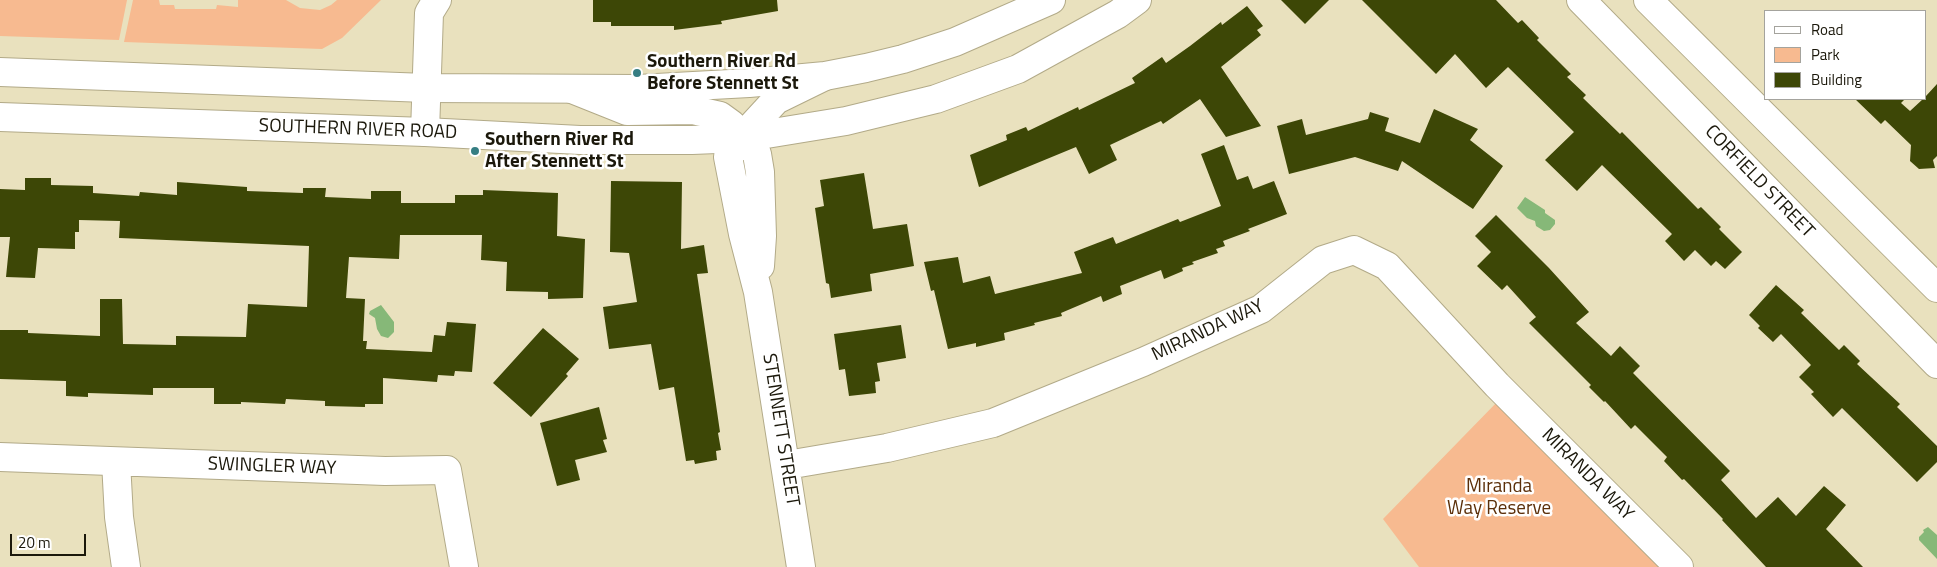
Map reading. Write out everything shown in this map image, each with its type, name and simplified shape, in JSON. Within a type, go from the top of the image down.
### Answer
[{"type":"main road","points":[[425,132],[429,13],[437,0]]},
{"type":"main road","points":[[0,72],[426,88],[572,89],[692,87],[825,76],[894,61],[955,42],[1051,0]]},
{"type":"main road","name":"SOUTHERN RIVER ROAD","points":[[0,117],[425,132],[580,140],[742,138],[846,121],[936,99],[1018,69],[1118,14],[1137,0]]},
{"type":"main road","name":"CORFIELD STREET","points":[[1581,0],[1937,364]]},
{"type":"main road","points":[[1648,0],[1937,288]]},
{"type":"main road","points":[[742,138],[776,100],[825,76]]},
{"type":"main road","name":"STENNETT STREET","points":[[572,89],[626,111],[692,110],[720,116],[731,124],[757,154],[760,172],[762,236],[758,292],[787,466],[801,567]]},
{"type":"main road","name":"MIRANDA WAY","points":[[787,466],[887,448],[993,423],[1143,362],[1261,309],[1323,260],[1354,250],[1386,266],[1497,385],[1679,567]]},
{"type":"main road","name":"SWINGLER WAY","points":[[0,457],[385,471],[446,470],[464,567]]},
{"type":"main road","points":[[116,462],[119,517],[126,567]]},
{"type":"green space","points":[[0,0],[127,0],[119,40],[0,36]]},
{"type":"green space","points":[[133,0],[159,0],[160,5],[174,5],[175,9],[216,9],[217,5],[238,7],[238,0],[286,0],[300,8],[320,10],[337,0],[381,0],[342,38],[322,49],[124,42]]},
{"type":"green space","name":"Miranda Way Reserve","points":[[1499,400],[1660,567],[1419,567],[1383,519]]},
{"type":"shaded area","points":[[1525,197],[1545,210],[1545,213],[1555,220],[1555,224],[1550,230],[1544,231],[1536,226],[1535,221],[1527,218],[1517,208]]},
{"type":"shaded area","points":[[381,305],[394,322],[394,332],[388,338],[381,336],[377,329],[375,318],[369,314],[370,311]]},
{"type":"shaded area","points":[[1928,527],[1937,535],[1937,559],[1919,540],[1919,537],[1924,532],[1923,530]]},
{"type":"building","points":[[593,0],[777,0],[778,11],[721,21],[722,24],[674,30],[674,26],[611,26],[611,22],[593,22]]},
{"type":"building","points":[[1281,0],[1329,0],[1305,24]]},
{"type":"building","points":[[1362,0],[1496,0],[1518,23],[1522,20],[1539,38],[1537,40],[1571,74],[1567,77],[1586,95],[1583,98],[1620,134],[1622,132],[1698,209],[1701,207],[1721,227],[1719,229],[1742,252],[1725,269],[1716,261],[1711,266],[1695,250],[1684,261],[1665,241],[1672,234],[1602,165],[1577,191],[1545,160],[1574,132],[1508,67],[1486,88],[1455,54],[1436,74]]},
{"type":"building","points":[[1247,6],[1263,26],[1257,30],[1261,35],[1221,67],[1261,126],[1226,137],[1200,99],[1163,124],[1161,121],[1110,145],[1117,160],[1089,174],[1076,147],[979,187],[970,155],[1007,140],[1006,135],[1026,127],[1028,131],[1078,107],[1079,110],[1135,83],[1132,78],[1162,57],[1166,63],[1221,22],[1222,25]]},
{"type":"building","points":[[1937,84],[1937,156],[1933,160],[1935,168],[1919,169],[1910,161],[1911,145],[1885,120],[1881,124],[1856,100],[1904,100],[1901,103],[1910,111],[1922,100],[1927,100],[1927,95]]},
{"type":"building","points":[[1434,109],[1478,129],[1470,140],[1503,166],[1473,209],[1402,161],[1398,171],[1355,157],[1289,174],[1277,126],[1302,119],[1306,135],[1368,119],[1370,112],[1389,118],[1385,131],[1420,143]]},
{"type":"building","points":[[1224,145],[1237,180],[1248,176],[1253,189],[1274,181],[1287,214],[1223,241],[1225,246],[1216,249],[1218,253],[1192,262],[1194,264],[1182,268],[1183,271],[1164,279],[1161,270],[1120,286],[1122,294],[1103,302],[1101,296],[1061,313],[1062,316],[1004,333],[1005,340],[976,347],[976,343],[948,349],[934,290],[931,291],[924,262],[958,257],[963,283],[990,276],[995,294],[1082,273],[1074,252],[1113,237],[1116,244],[1178,219],[1180,222],[1221,206],[1201,154]]},
{"type":"building","points":[[864,173],[873,229],[907,224],[914,266],[870,274],[872,291],[831,298],[829,284],[826,283],[815,208],[824,206],[820,180]]},
{"type":"building","points":[[25,178],[51,178],[51,185],[93,186],[93,193],[139,196],[140,192],[177,195],[177,182],[247,187],[247,191],[303,193],[303,188],[326,188],[325,197],[371,199],[371,191],[401,191],[401,203],[455,203],[455,195],[483,195],[483,190],[558,193],[557,236],[585,239],[583,298],[548,299],[548,292],[506,291],[507,262],[481,260],[482,235],[400,235],[399,259],[349,257],[346,298],[365,299],[363,341],[367,341],[366,349],[432,352],[434,335],[445,336],[447,322],[476,324],[472,372],[455,371],[454,376],[438,375],[437,382],[383,378],[383,404],[365,404],[365,407],[325,406],[325,401],[286,399],[285,404],[241,402],[241,404],[214,404],[214,388],[153,388],[153,395],[88,393],[88,397],[66,396],[66,381],[0,379],[0,330],[28,330],[28,333],[100,336],[100,299],[122,299],[123,344],[176,345],[176,336],[246,337],[248,304],[307,307],[309,246],[119,238],[120,221],[79,220],[79,232],[75,232],[75,249],[38,248],[35,278],[6,277],[10,237],[0,237],[0,189],[25,190]]},
{"type":"building","points":[[611,181],[682,182],[681,249],[704,245],[708,273],[697,274],[720,432],[718,433],[721,450],[716,451],[717,460],[695,464],[694,460],[686,461],[674,387],[659,390],[651,344],[609,349],[603,307],[637,302],[629,253],[610,252]]},
{"type":"building","points":[[1496,215],[1549,268],[1589,312],[1576,323],[1611,356],[1620,346],[1640,366],[1633,373],[1730,471],[1721,480],[1756,518],[1778,497],[1796,516],[1824,486],[1846,505],[1826,529],[1863,567],[1766,567],[1723,519],[1664,461],[1667,457],[1635,425],[1631,429],[1589,387],[1591,385],[1529,323],[1536,317],[1507,285],[1502,290],[1477,266],[1491,252],[1475,236]]},
{"type":"building","points":[[1776,285],[1804,310],[1801,313],[1839,350],[1844,345],[1860,361],[1857,364],[1900,404],[1897,407],[1937,446],[1937,462],[1917,482],[1842,408],[1833,417],[1811,394],[1814,392],[1799,377],[1811,365],[1781,334],[1773,342],[1758,328],[1760,326],[1749,315]]},
{"type":"building","points":[[901,325],[906,358],[877,363],[880,381],[875,382],[876,393],[849,396],[845,369],[839,370],[834,334]]},
{"type":"building","points":[[543,328],[579,359],[566,374],[568,376],[531,417],[493,383]]},
{"type":"building","points":[[599,407],[607,439],[603,440],[607,452],[575,460],[580,480],[557,486],[540,423]]},
{"type":"place","name":"Southern River Rd Before Stennett St","points":[[637,73]]},
{"type":"place","name":"Southern River Rd After Stennett St","points":[[475,151]]}]
